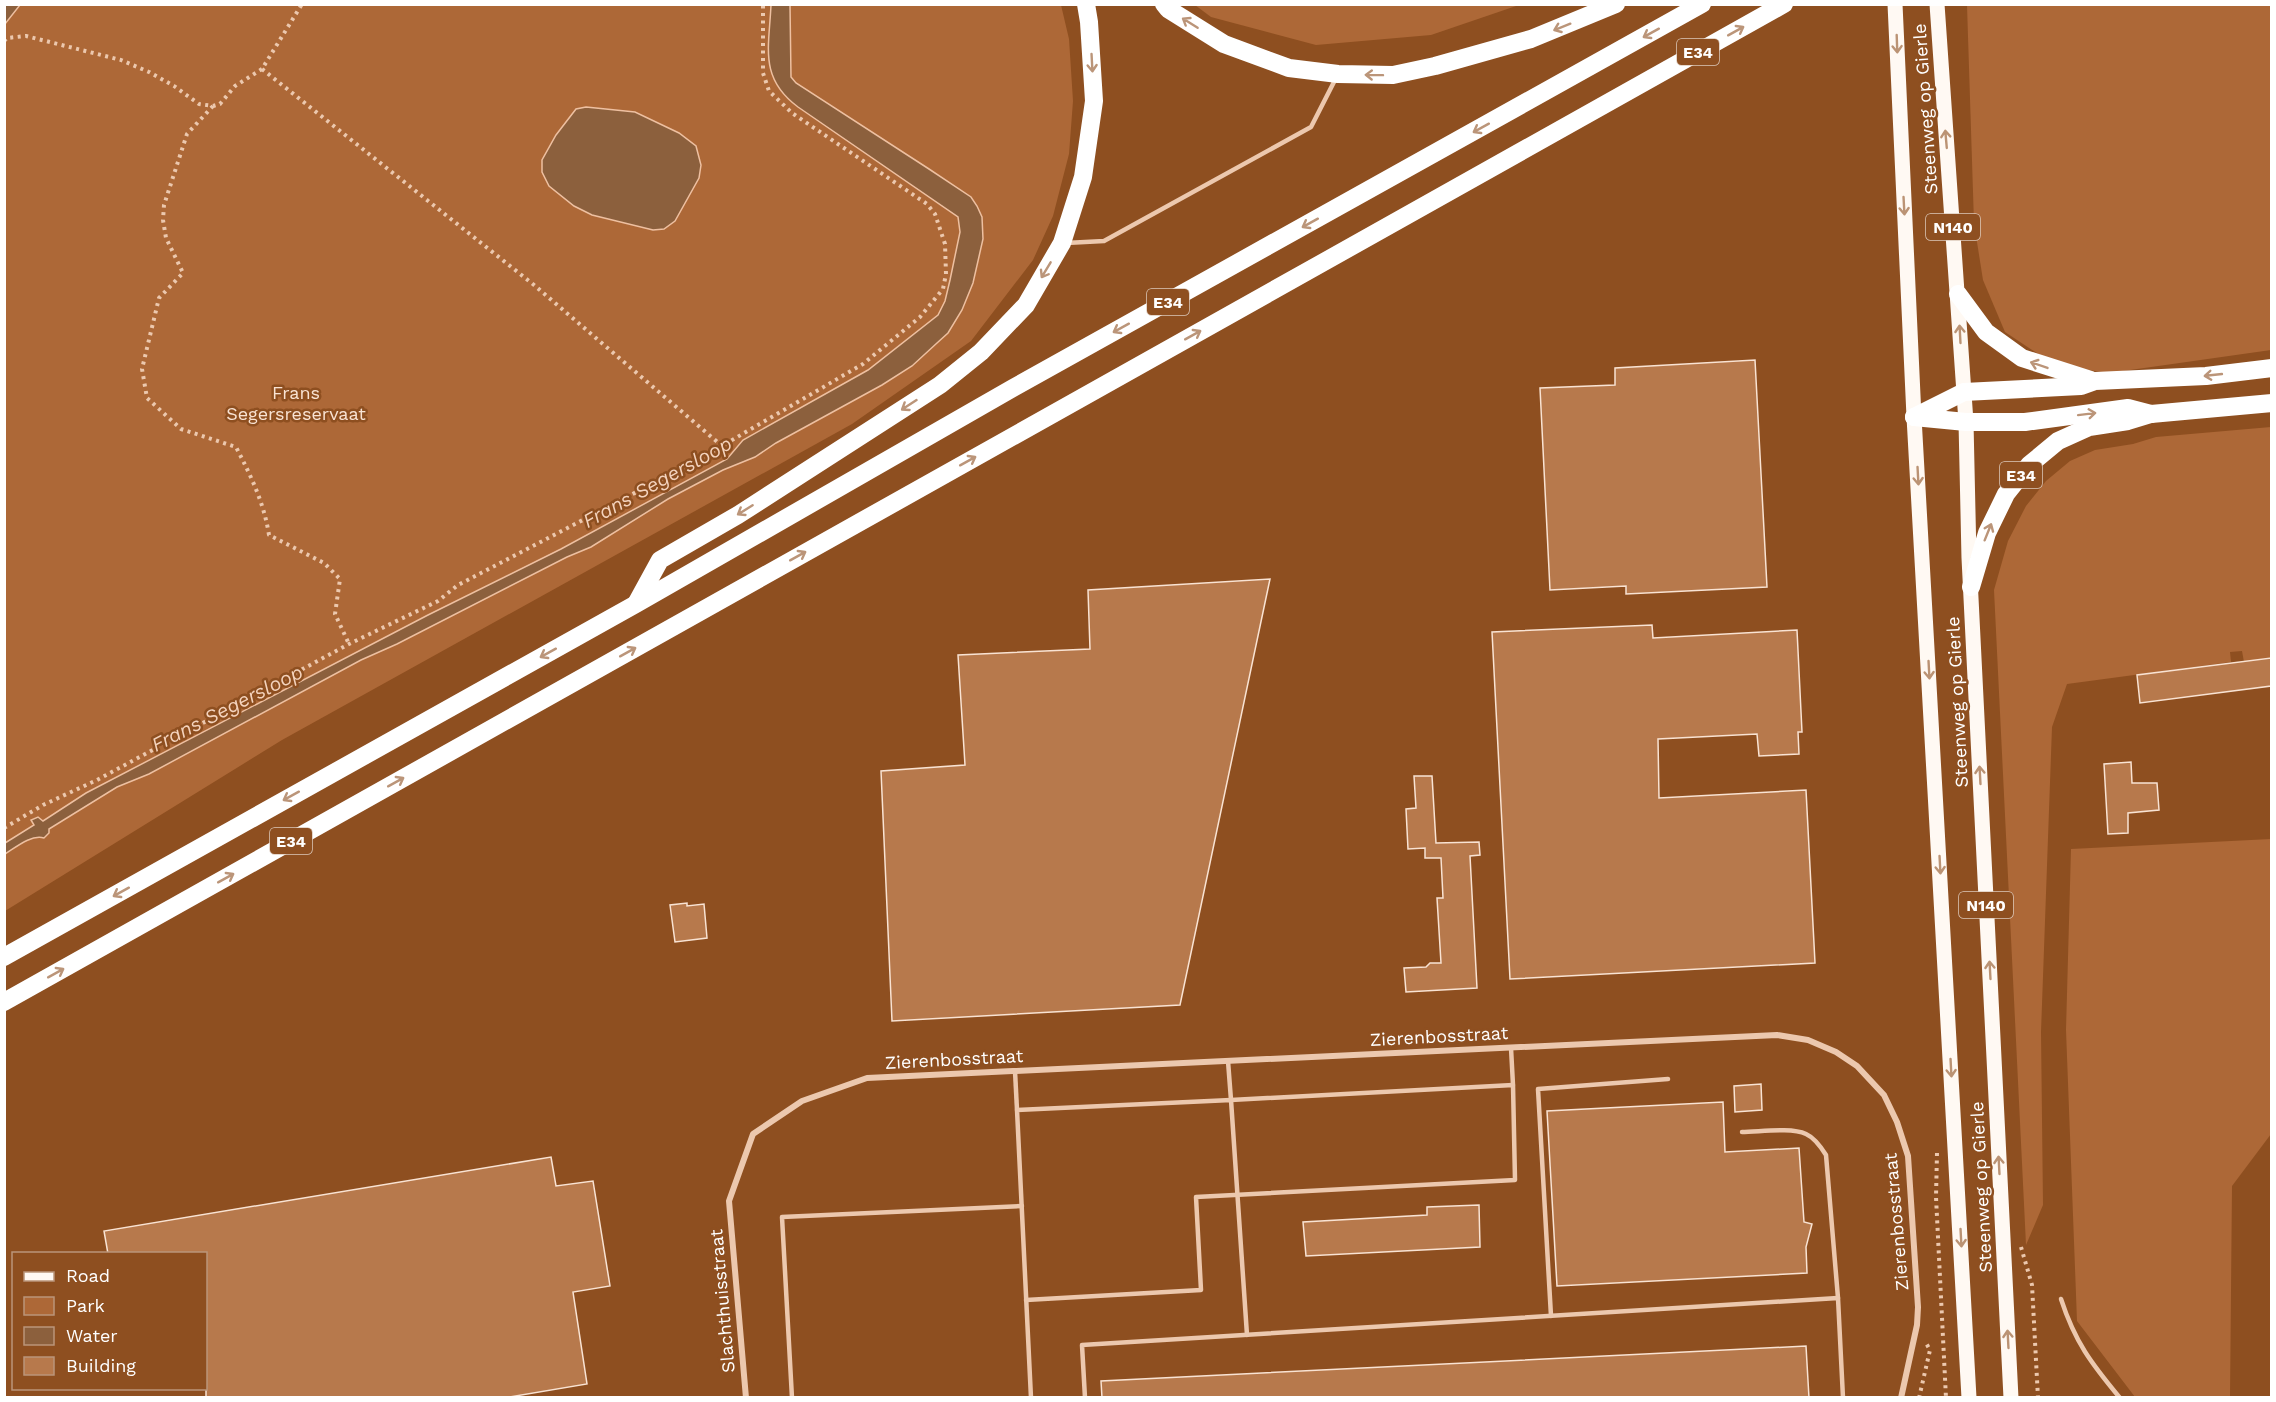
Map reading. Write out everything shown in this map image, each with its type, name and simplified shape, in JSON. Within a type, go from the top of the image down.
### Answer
[{"type":"highway","points":[[636,604],[660,560],[738,514],[931,391],[981,352],[1026,304],[1062,243],[1083,177],[1094,101],[1086,4]]},
{"type":"highway","points":[[1164,4],[1168,9],[1224,44],[1289,68],[1338,74],[1393,75],[1435,66],[1531,39],[1616,4]]},
{"type":"highway","name":"E34","points":[[4,957],[636,604],[1013,388],[1702,4]]},
{"type":"highway","name":"E34","points":[[4,1002],[1784,4]]},
{"type":"highway","points":[[1958,294],[1986,332],[2022,358],[2062,373],[2095,381],[2206,376],[2271,368]]},
{"type":"highway","points":[[1914,417],[1964,392],[2081,386],[2095,381]]},
{"type":"highway","name":"E34","points":[[1971,588],[1987,533],[2006,494],[2029,465],[2058,441],[2089,428],[2151,414],[2271,403]]},
{"type":"highway","name":"E34","points":[[1914,417],[1966,422],[2025,422],[2128,408],[2151,414]]},
{"type":"main road","name":"Steenweg op Gierle","points":[[1895,4],[1914,417],[1970,1398]]},
{"type":"main road","name":"Steenweg op Gierle","points":[[1937,4],[1966,422],[1971,588],[2011,1398]]},
{"type":"street","name":"Zierenbosstraat","points":[[729,1202],[753,1134],[801,1101],[867,1078],[1776,1035],[1808,1040],[1836,1052],[1857,1066],[1884,1095],[1897,1122],[1908,1156],[1918,1307],[1917,1325],[1901,1398]]},
{"type":"street","name":"Slachthuisstraat","points":[[729,1202],[746,1398]]},
{"type":"lane","points":[[1062,243],[1104,241],[1311,128],[1338,74]]},
{"type":"lane","points":[[1026,1300],[1201,1290],[1196,1197],[1515,1180],[1511,1048]]},
{"type":"lane","points":[[1228,1061],[1247,1335]]},
{"type":"lane","points":[[1015,1071],[1031,1398]]},
{"type":"lane","points":[[1551,1316],[1538,1089],[1668,1079]]},
{"type":"lane","points":[[1017,1110],[1513,1085]]},
{"type":"lane","points":[[1742,1132],[1790,1131],[1806,1134],[1820,1145],[1826,1155],[1838,1298],[1843,1398]]},
{"type":"lane","points":[[792,1398],[782,1217],[1022,1206]]},
{"type":"lane","points":[[1085,1398],[1082,1345],[1838,1298]]},
{"type":"lane","points":[[2061,1299],[2070,1327],[2089,1361],[2120,1398]]},
{"type":"path","points":[[302,4],[262,69],[235,86],[224,100],[213,106],[187,134],[164,205],[163,220],[166,238],[183,273],[159,298],[142,369],[147,398],[181,429],[236,447],[257,488],[269,535],[324,563],[340,579],[335,614],[349,645]]},
{"type":"path","points":[[4,828],[43,805],[97,780],[349,645],[438,601],[458,585],[722,446],[863,363],[903,331],[934,301],[943,289],[946,274],[945,244],[935,214],[927,204],[792,113],[769,91],[763,73],[763,4]]},
{"type":"path","points":[[4,41],[26,36],[121,60],[174,86],[199,104],[213,106]]},
{"type":"path","points":[[262,69],[534,285],[722,446]]},
{"type":"path","points":[[2002,1223],[2022,1248],[2032,1285],[2038,1398]]},
{"type":"path","points":[[1917,1325],[1930,1350],[1919,1398]]},
{"type":"green space","name":"Frans Segersreservaat","points":[[20,5],[1061,5],[1069,39],[1073,101],[1069,154],[1053,216],[1033,260],[971,341],[852,424],[282,740],[5,911],[4,24]]},
{"type":"green space","points":[[1195,5],[1519,5],[1431,35],[1316,45],[1211,17]]},
{"type":"green space","points":[[1967,5],[2271,5],[2271,350],[2109,373],[2055,365],[2005,332],[1983,280],[1974,223]]},
{"type":"green space","points":[[2271,427],[2271,658],[2244,662],[2242,651],[2230,652],[2231,662],[2067,684],[2052,727],[2041,1032],[2043,1205],[2026,1245],[1994,590],[2008,541],[2026,506],[2046,481],[2070,461],[2095,450],[2133,444],[2156,437]]},
{"type":"green space","points":[[2271,839],[2271,1134],[2232,1186],[2230,1397],[2135,1397],[2077,1321],[2066,1030],[2071,849]]},
{"type":"water","points":[[4,5],[20,5],[5,24]]},
{"type":"water","points":[[771,5],[790,5],[791,77],[796,83],[971,197],[977,206],[982,217],[983,239],[973,283],[962,310],[948,333],[912,366],[755,457],[723,470],[668,499],[591,547],[361,660],[149,774],[117,787],[49,829],[49,833],[44,838],[29,840],[5,854],[5,843],[34,825],[31,820],[38,817],[43,821],[86,793],[428,615],[561,549],[727,459],[743,440],[868,370],[938,315],[945,301],[960,232],[958,217],[798,107],[786,96],[777,85],[769,61]]},
{"type":"water","points":[[586,107],[635,112],[679,133],[696,146],[701,165],[699,178],[675,221],[664,229],[653,230],[592,215],[574,206],[549,186],[542,172],[542,160],[556,135],[576,109]]},
{"type":"building","points":[[1755,360],[1767,587],[1626,594],[1626,586],[1550,590],[1540,388],[1615,385],[1615,368]]},
{"type":"building","points":[[1270,579],[1180,1005],[892,1021],[881,771],[965,765],[958,655],[1090,649],[1088,590]]},
{"type":"building","points":[[1652,625],[1653,638],[1797,630],[1802,732],[1798,732],[1799,754],[1759,756],[1757,734],[1658,739],[1659,798],[1806,790],[1815,963],[1510,979],[1492,632]]},
{"type":"building","points":[[2271,658],[2271,686],[2140,703],[2137,675]]},
{"type":"building","points":[[2131,762],[2132,783],[2157,783],[2159,810],[2128,813],[2128,833],[2108,834],[2104,764]]},
{"type":"building","points":[[1414,776],[1432,776],[1436,843],[1479,842],[1480,855],[1470,856],[1477,988],[1406,992],[1404,968],[1426,967],[1430,963],[1441,963],[1437,898],[1443,898],[1441,858],[1425,858],[1425,848],[1408,849],[1406,809],[1416,808]]},
{"type":"building","points":[[687,903],[687,906],[704,904],[707,938],[675,942],[670,905]]},
{"type":"building","points":[[1761,1084],[1762,1110],[1735,1112],[1734,1086]]},
{"type":"building","points":[[1723,1102],[1725,1152],[1799,1148],[1804,1222],[1812,1224],[1806,1247],[1807,1273],[1557,1286],[1547,1111]]},
{"type":"building","points":[[551,1157],[556,1186],[593,1181],[610,1286],[573,1292],[587,1384],[503,1398],[206,1398],[207,1252],[108,1252],[104,1231]]},
{"type":"building","points":[[1479,1205],[1480,1247],[1306,1256],[1303,1222],[1427,1215],[1427,1207]]},
{"type":"building","points":[[1806,1346],[1809,1398],[1102,1398],[1101,1381]]},
{"type":"water label","name":"Frans Segersloop","points":[[657,482]]},
{"type":"water label","name":"Frans Segersloop","points":[[227,708]]}]
